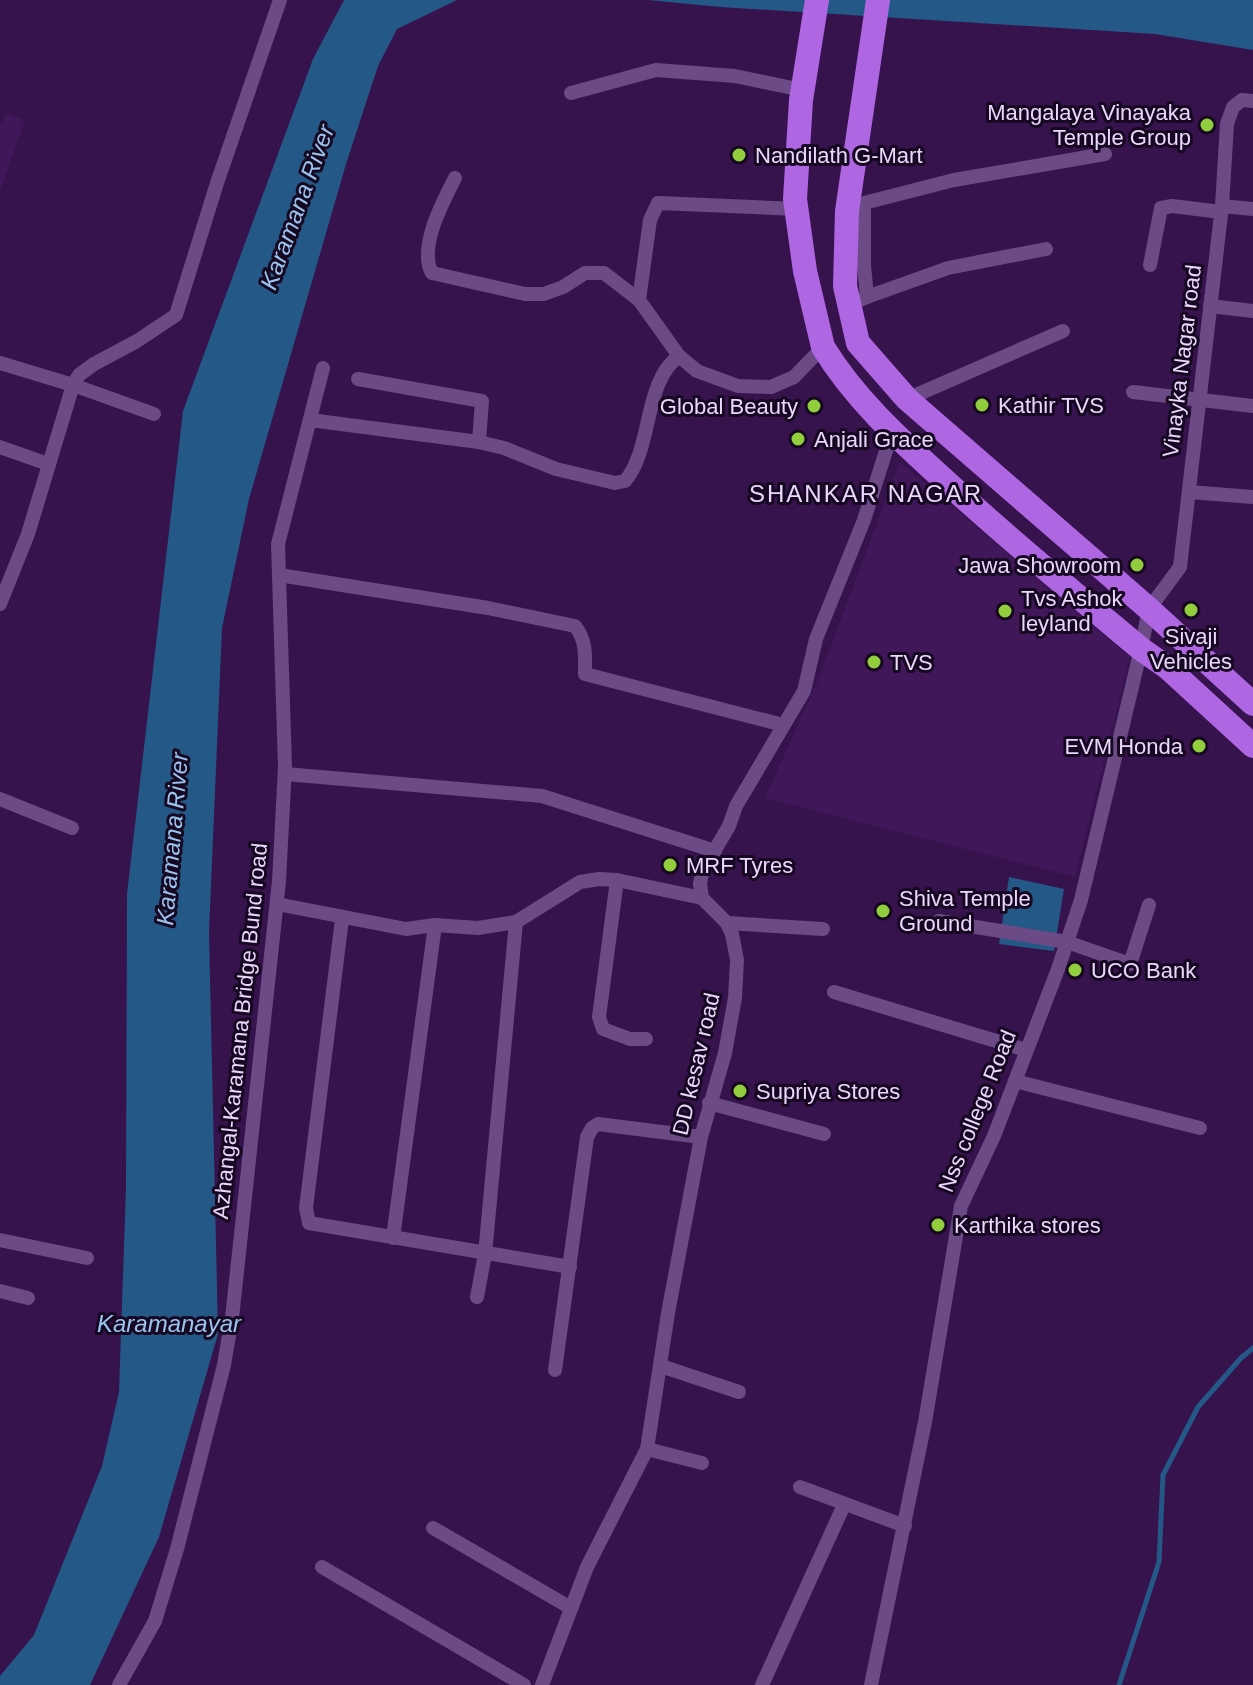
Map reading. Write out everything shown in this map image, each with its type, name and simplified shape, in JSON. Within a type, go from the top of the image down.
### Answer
[{"type":"main road","points":[[817,0],[802,95],[797,209],[805,271],[823,347],[850,388],[892,432],[992,523],[1141,649],[1168,668],[1253,746]]},
{"type":"main road","points":[[878,0],[847,211],[845,286],[858,300],[858,343],[907,399],[1149,609],[1253,704]]},
{"type":"street","points":[[0,604],[5,575],[28,534],[73,385],[79,375],[176,315],[217,183],[280,0]]},
{"type":"street","points":[[571,93],[656,70],[735,76],[802,95]]},
{"type":"street","name":"Vinayka Nagar road","points":[[1149,609],[1180,567],[1221,209],[1227,124],[1233,107],[1242,100],[1253,101]]},
{"type":"street","points":[[1046,249],[948,268],[858,300],[864,265],[864,203],[954,180],[1105,154]]},
{"type":"street","points":[[455,178],[439,208],[432,231],[428,257],[432,273],[525,294],[544,294],[593,271],[604,273],[639,300],[679,356],[697,371],[738,386],[771,387],[794,377],[823,347]]},
{"type":"street","points":[[639,300],[650,220],[658,203],[797,209]]},
{"type":"street","points":[[1150,265],[1161,208],[1253,209]]},
{"type":"street","points":[[1210,306],[1253,311]]},
{"type":"street","points":[[907,399],[1063,331]]},
{"type":"street","points":[[310,420],[479,442],[504,448],[556,469],[615,483],[625,481],[631,474],[660,383],[669,363],[679,356]]},
{"type":"street","points":[[0,363],[154,414]]},
{"type":"street","name":"Azhangal-Karamana Bridge Bund road","points":[[119,1685],[155,1621],[197,1478],[224,1365],[239,1258],[277,904],[285,774],[278,544],[323,368]]},
{"type":"street","points":[[358,379],[482,401],[479,442]]},
{"type":"street","points":[[1133,392],[1253,406]]},
{"type":"street","points":[[702,898],[702,872],[736,806],[804,691],[816,639],[864,520],[892,432]]},
{"type":"street","points":[[0,447],[48,464]]},
{"type":"street","points":[[1189,492],[1253,497]]},
{"type":"street","points":[[279,575],[488,608],[575,626],[586,647],[585,674],[783,725]]},
{"type":"street","name":"Nss college Road","points":[[871,1685],[905,1526],[961,1206],[994,1136],[1081,900],[1149,609]]},
{"type":"street","points":[[285,774],[542,796],[715,851]]},
{"type":"street","points":[[0,799],[72,828]]},
{"type":"street","points":[[277,904],[406,929],[435,925],[478,928],[516,922],[580,882],[617,880],[702,898],[727,923],[823,929]]},
{"type":"street","points":[[617,880],[599,1017],[603,1029],[630,1039],[646,1039]]},
{"type":"street","points":[[939,921],[1067,942],[1130,964],[1149,905]]},
{"type":"street","points":[[342,919],[306,1208],[309,1223],[570,1267]]},
{"type":"street","points":[[477,1297],[485,1254],[516,922]]},
{"type":"street","name":"DD kesav road","points":[[542,1685],[587,1567],[647,1449],[701,1137],[725,1053],[735,998],[737,960],[727,923]]},
{"type":"street","points":[[393,1238],[435,925]]},
{"type":"street","points":[[834,992],[1026,1050]]},
{"type":"street","points":[[1015,1081],[1200,1128]]},
{"type":"street","points":[[709,1103],[824,1134]]},
{"type":"street","points":[[555,1370],[587,1137],[592,1128],[598,1124],[701,1137]]},
{"type":"street","points":[[0,1240],[87,1258]]},
{"type":"street","points":[[0,1291],[28,1298]]},
{"type":"street","points":[[661,1366],[739,1392]]},
{"type":"street","points":[[647,1449],[702,1463]]},
{"type":"street","points":[[800,1487],[905,1526]]},
{"type":"street","points":[[762,1685],[844,1505]]},
{"type":"street","points":[[433,1528],[571,1608]]},
{"type":"street","points":[[322,1567],[524,1685]]},
{"type":"shaded area","points":[[6,113],[25,120],[0,191],[0,123]]},
{"type":"shaded area","points":[[900,462],[1130,657],[1075,877],[765,798],[818,680]]},
{"type":"water","name":"Karamanayar","points":[[344,0],[457,0],[397,29],[378,66],[346,164],[249,499],[222,628],[209,932],[218,1334],[159,1537],[90,1685],[0,1685],[0,1676],[34,1635],[102,1466],[119,1392],[126,1188],[127,894],[183,411],[313,59]]},
{"type":"water","points":[[648,0],[1253,0],[1253,50],[1155,34]]},
{"type":"water","points":[[1009,877],[1064,889],[1054,951],[999,944]]},
{"type":"waterway","points":[[1119,1685],[1159,1562],[1163,1475],[1198,1407],[1253,1348]]},
{"type":"place","name":"Mangalaya Vinayaka Temple Group","points":[[1207,125]]},
{"type":"place","name":"Nandilath G-Mart","points":[[739,155]]},
{"type":"place","name":"Kathir TVS","points":[[982,405]]},
{"type":"place","name":"Global Beauty","points":[[814,406]]},
{"type":"place","name":"Anjali Grace","points":[[798,439]]},
{"type":"place","name":"Jawa Showroom","points":[[1137,565]]},
{"type":"place","name":"Sivaji Vehicles","points":[[1191,610]]},
{"type":"place","name":"Tvs Ashok leyland","points":[[1005,611]]},
{"type":"place","name":"TVS","points":[[874,662]]},
{"type":"place","name":"EVM Honda","points":[[1199,746]]},
{"type":"place","name":"MRF Tyres","points":[[670,865]]},
{"type":"place","name":"Shiva Temple Ground","points":[[883,911]]},
{"type":"place","name":"UCO Bank","points":[[1075,970]]},
{"type":"place","name":"Supriya Stores","points":[[740,1091]]},
{"type":"place","name":"Karthika stores","points":[[938,1225]]},
{"type":"district","name":"SHANKAR NAGAR","points":[[866,493]]},
{"type":"water label","name":"Karamana River","points":[[297,207]]},
{"type":"water label","name":"Karamana River","points":[[172,839]]}]
